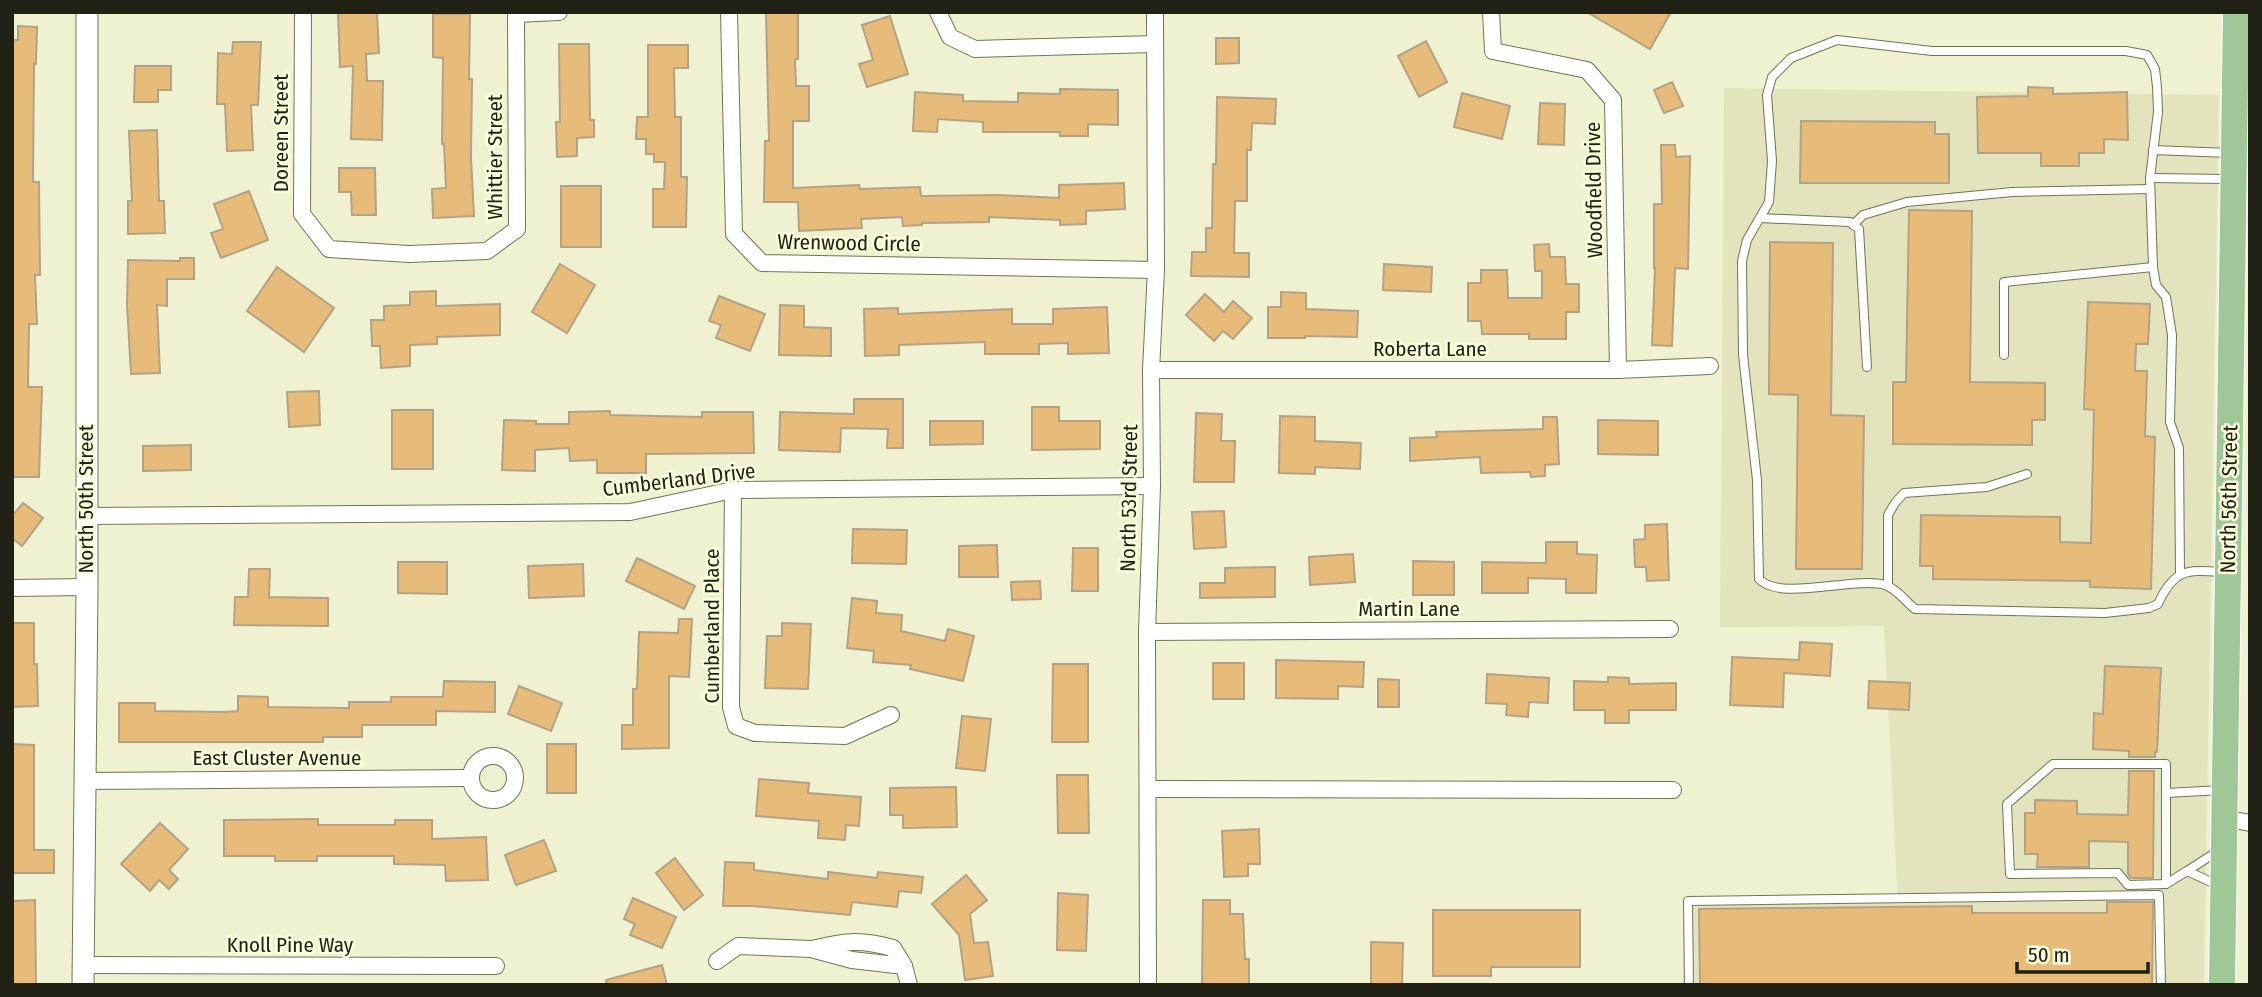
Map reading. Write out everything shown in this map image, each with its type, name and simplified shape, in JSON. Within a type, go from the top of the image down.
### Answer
[{"type":"main road","name":"North 56th Street","points":[[2222,985],[2224,848],[2237,820],[2225,790],[2228,572],[2240,170],[2236,12]]},
{"type":"street","name":"North 50th Street","points":[[83,975],[87,587],[87,12]]},
{"type":"street","name":"Doreen Street","points":[[303,12],[302,214],[329,249],[409,254]]},
{"type":"street","points":[[516,13],[559,12]]},
{"type":"street","name":"Wrenwood Circle","points":[[729,12],[734,234],[762,263],[1156,270]]},
{"type":"street","points":[[938,12],[950,37],[975,49],[1155,44]]},
{"type":"street","name":"North 53rd Street","points":[[1148,985],[1147,632],[1152,486],[1151,370],[1156,270],[1155,12]]},
{"type":"street","name":"Woodfield Drive","points":[[1491,12],[1493,51],[1587,70],[1614,100],[1618,370]]},
{"type":"street","name":"Whittier Street","points":[[409,254],[487,251],[517,229],[516,13]]},
{"type":"street","name":"Roberta Lane","points":[[1151,370],[1618,370],[1710,366]]},
{"type":"street","name":"Cumberland Drive","points":[[86,516],[629,512],[733,490],[1152,486]]},
{"type":"street","name":"Cumberland Place","points":[[733,490],[731,707],[736,726],[755,733],[845,736],[891,715]]},
{"type":"street","points":[[12,588],[87,587]]},
{"type":"street","name":"Martin Lane","points":[[1147,632],[1670,629]]},
{"type":"street","name":"East Cluster Avenue","points":[[85,781],[470,778]]},
{"type":"street","points":[[1149,789],[1672,790]]},
{"type":"street","points":[[717,961],[738,946],[811,949],[842,942],[869,942],[893,948],[904,966],[909,985]]},
{"type":"street","name":"Knoll Pine Way","points":[[83,975],[496,966]]},
{"type":"lane","points":[[2180,575],[2179,448],[2170,422],[2172,335],[2166,297],[2156,285],[2153,267],[2150,178],[2158,112],[2157,87],[2155,69],[2147,55],[2126,51],[1932,51],[1837,40],[1791,58],[1772,77],[1767,95],[1773,161],[1769,202],[1747,240],[1742,261],[1743,355],[1757,480],[1759,579],[1763,583],[1783,589],[1888,585],[1915,609],[2105,612],[2149,608],[2158,604],[2176,576],[2180,575],[2200,570],[2228,572]]},
{"type":"lane","points":[[2153,150],[2240,170]]},
{"type":"lane","points":[[2150,178],[2240,170]]},
{"type":"lane","points":[[1853,225],[1863,215],[1888,206],[1917,201],[2012,192],[2150,189]]},
{"type":"lane","points":[[1760,218],[1850,222],[1859,229],[1867,367]]},
{"type":"lane","points":[[2004,355],[2004,282],[2153,267]]},
{"type":"lane","points":[[1888,585],[1888,515],[1903,493],[1987,487],[2027,474]]},
{"type":"lane","points":[[2166,884],[2166,764],[2053,764],[2007,804],[2010,874],[2118,873],[2128,885],[2166,884],[2224,848]]},
{"type":"lane","points":[[2166,793],[2225,790]]},
{"type":"lane","points":[[2187,870],[2224,888]]},
{"type":"lane","points":[[1689,985],[1688,901],[2160,895],[2161,985]]},
{"type":"shaded area","points":[[1724,88],[2219,95],[2204,985],[1683,985],[1683,902],[1898,903],[1884,626],[1720,627]]},
{"type":"building","points":[[338,12],[377,12],[379,53],[366,54],[367,81],[383,81],[382,140],[351,139],[353,66],[340,67]]},
{"type":"building","points":[[766,12],[798,12],[796,86],[809,86],[809,121],[793,121],[793,188],[859,185],[860,189],[920,187],[921,196],[999,195],[1059,198],[1059,185],[1124,183],[1125,209],[1086,211],[1086,224],[1060,225],[1060,220],[989,217],[989,222],[922,223],[903,226],[902,217],[861,219],[862,228],[799,231],[798,202],[764,202],[765,141],[769,141]]},
{"type":"building","points":[[1587,12],[1671,12],[1650,49]]},
{"type":"building","points":[[433,14],[470,14],[469,79],[472,79],[471,158],[474,216],[433,218],[432,189],[446,188],[442,144],[443,58],[433,57]]},
{"type":"building","points":[[890,16],[908,74],[867,87],[859,64],[873,60],[862,25]]},
{"type":"building","points":[[18,26],[37,27],[33,182],[39,182],[40,275],[35,275],[37,324],[29,324],[28,387],[42,387],[39,477],[12,477],[12,40],[18,40]]},
{"type":"building","points":[[1216,38],[1239,38],[1239,63],[1216,64]]},
{"type":"building","points":[[1426,41],[1447,82],[1419,97],[1398,56]]},
{"type":"building","points":[[233,42],[261,42],[258,105],[251,105],[253,150],[227,151],[225,104],[217,104],[218,53],[232,54]]},
{"type":"building","points":[[559,44],[589,44],[590,120],[594,120],[594,137],[577,138],[577,156],[557,157],[556,122],[560,122]]},
{"type":"building","points":[[648,45],[688,45],[688,68],[674,68],[675,117],[681,117],[681,177],[687,177],[686,227],[653,227],[653,189],[664,189],[665,162],[654,162],[654,154],[646,154],[646,139],[636,139],[637,117],[648,117]]},
{"type":"building","points":[[135,66],[171,66],[171,90],[158,90],[158,102],[134,102]]},
{"type":"building","points":[[1672,82],[1683,106],[1664,113],[1654,90]]},
{"type":"building","points":[[2028,87],[2053,88],[2053,94],[2127,92],[2128,140],[2104,139],[2104,153],[2079,153],[2079,166],[2041,166],[2041,153],[1978,153],[1977,97],[2028,96]]},
{"type":"building","points":[[1060,89],[1118,90],[1118,125],[1088,124],[1088,136],[1060,136],[1060,132],[983,132],[983,122],[938,119],[937,132],[913,131],[915,92],[963,95],[963,101],[1018,102],[1018,93],[1060,94]]},
{"type":"building","points":[[1462,93],[1510,106],[1502,139],[1454,127]]},
{"type":"building","points":[[1217,97],[1276,99],[1275,124],[1252,123],[1251,150],[1247,150],[1247,201],[1235,201],[1234,253],[1249,253],[1249,277],[1191,276],[1192,252],[1206,252],[1206,228],[1212,228]]},
{"type":"building","points":[[1540,103],[1565,104],[1564,145],[1538,144]]},
{"type":"building","points":[[1801,121],[1935,122],[1935,134],[1949,134],[1949,183],[1800,183]]},
{"type":"building","points":[[157,130],[159,201],[164,201],[165,233],[128,234],[128,201],[132,201],[129,131]]},
{"type":"building","points":[[1661,145],[1675,145],[1676,157],[1690,156],[1688,269],[1675,268],[1672,346],[1652,345],[1654,204],[1662,204]]},
{"type":"building","points":[[339,168],[375,168],[376,215],[352,215],[351,192],[339,192]]},
{"type":"building","points":[[561,186],[601,186],[601,247],[561,247]]},
{"type":"building","points":[[249,191],[268,240],[221,258],[211,233],[223,229],[214,204]]},
{"type":"building","points":[[1909,210],[1972,211],[1970,382],[2045,383],[2045,420],[2032,420],[2032,445],[1893,444],[1893,382],[1906,382]]},
{"type":"building","points":[[1770,242],[1833,243],[1831,415],[1864,416],[1862,569],[1796,569],[1798,395],[1769,394]]},
{"type":"building","points":[[1549,244],[1550,257],[1565,257],[1566,284],[1579,284],[1579,312],[1566,312],[1566,339],[1529,339],[1529,334],[1482,334],[1481,321],[1468,321],[1468,283],[1481,283],[1481,270],[1507,270],[1508,298],[1542,298],[1542,271],[1535,271],[1534,245]]},
{"type":"building","points":[[180,258],[194,258],[194,279],[167,279],[167,306],[157,305],[160,373],[131,374],[127,305],[128,260],[180,261]]},
{"type":"building","points":[[560,264],[595,285],[567,333],[532,312]]},
{"type":"building","points":[[1384,264],[1432,267],[1431,292],[1383,290]]},
{"type":"building","points":[[277,267],[334,308],[304,352],[247,311]]},
{"type":"building","points":[[436,291],[436,306],[500,304],[500,335],[437,337],[437,344],[410,345],[410,366],[381,368],[380,346],[372,346],[371,320],[384,320],[384,306],[410,305],[410,292]]},
{"type":"building","points":[[1281,292],[1306,293],[1306,309],[1358,311],[1357,337],[1268,338],[1268,307],[1281,307]]},
{"type":"building","points":[[1205,294],[1224,312],[1233,301],[1252,318],[1233,339],[1223,331],[1214,341],[1186,315]]},
{"type":"building","points":[[719,296],[765,314],[750,351],[716,338],[721,325],[709,321]]},
{"type":"building","points":[[2088,302],[2150,304],[2148,344],[2136,344],[2135,371],[2147,371],[2145,436],[2155,437],[2151,589],[2090,587],[2090,581],[1933,579],[1933,566],[1920,566],[1921,515],[2060,517],[2060,542],[2091,543],[2094,410],[2084,409]]},
{"type":"building","points":[[780,305],[804,306],[804,327],[831,328],[831,356],[779,355]]},
{"type":"building","points":[[1107,307],[1109,353],[1068,354],[1068,343],[1039,344],[1039,354],[985,354],[985,342],[899,345],[899,355],[865,356],[864,309],[898,308],[898,314],[1012,309],[1012,324],[1053,324],[1053,309]]},
{"type":"building","points":[[319,391],[320,425],[289,427],[287,392]]},
{"type":"building","points":[[854,399],[903,399],[903,448],[887,448],[888,429],[841,428],[840,452],[779,450],[780,412],[854,414]]},
{"type":"building","points":[[1032,407],[1059,407],[1059,421],[1100,421],[1100,449],[1032,450]]},
{"type":"building","points":[[392,410],[433,410],[433,469],[392,469]]},
{"type":"building","points":[[610,411],[610,415],[702,417],[702,412],[753,412],[754,453],[646,454],[646,473],[597,473],[597,460],[570,461],[569,448],[535,450],[535,471],[502,470],[504,420],[569,424],[569,412]]},
{"type":"building","points":[[1196,413],[1222,414],[1221,441],[1235,441],[1234,482],[1194,482]]},
{"type":"building","points":[[1280,416],[1315,417],[1315,441],[1361,443],[1360,469],[1315,467],[1315,474],[1279,473]]},
{"type":"building","points":[[1543,417],[1557,417],[1559,464],[1545,465],[1545,476],[1531,477],[1530,472],[1481,473],[1480,457],[1410,461],[1410,438],[1437,437],[1436,432],[1543,429]]},
{"type":"building","points":[[1598,420],[1658,421],[1658,455],[1598,454]]},
{"type":"building","points":[[930,421],[983,421],[983,444],[930,445]]},
{"type":"building","points":[[191,445],[191,470],[143,471],[143,446]]},
{"type":"building","points":[[23,503],[43,518],[22,546],[12,538],[12,516]]},
{"type":"building","points":[[1224,511],[1226,547],[1194,549],[1192,512]]},
{"type":"building","points":[[1667,524],[1669,580],[1647,581],[1646,567],[1635,567],[1634,540],[1645,539],[1645,525]]},
{"type":"building","points":[[853,529],[907,530],[906,564],[852,563]]},
{"type":"building","points":[[1546,542],[1577,542],[1577,554],[1597,555],[1596,593],[1566,593],[1566,579],[1528,578],[1528,593],[1482,593],[1482,562],[1546,563]]},
{"type":"building","points":[[997,545],[998,577],[959,577],[959,546]]},
{"type":"building","points":[[1073,548],[1098,548],[1098,591],[1072,591]]},
{"type":"building","points":[[1353,554],[1355,582],[1310,585],[1309,557]]},
{"type":"building","points":[[637,558],[695,586],[684,609],[626,581]]},
{"type":"building","points":[[1413,561],[1454,562],[1454,595],[1413,595]]},
{"type":"building","points":[[398,562],[447,562],[447,594],[398,593]]},
{"type":"building","points":[[583,564],[584,596],[529,598],[528,566]]},
{"type":"building","points":[[1275,567],[1275,597],[1200,598],[1200,583],[1225,583],[1225,568]]},
{"type":"building","points":[[249,569],[270,569],[269,597],[328,598],[328,626],[234,625],[235,597],[248,597]]},
{"type":"building","points":[[1040,581],[1041,599],[1012,600],[1011,582]]},
{"type":"building","points":[[852,598],[877,601],[876,613],[902,615],[901,631],[945,641],[948,629],[974,636],[963,681],[910,669],[911,665],[873,662],[874,651],[847,648]]},
{"type":"building","points":[[679,619],[692,619],[689,677],[669,676],[669,748],[622,749],[622,725],[633,725],[633,689],[637,689],[639,632],[678,633]]},
{"type":"building","points":[[12,623],[34,623],[38,706],[12,707]]},
{"type":"building","points":[[782,623],[811,624],[808,689],[765,688],[767,636],[782,636]]},
{"type":"building","points":[[1800,642],[1832,644],[1830,676],[1784,673],[1783,707],[1730,705],[1732,657],[1799,660]]},
{"type":"building","points":[[1276,660],[1364,662],[1363,687],[1338,686],[1338,699],[1276,698]]},
{"type":"building","points":[[1213,663],[1244,663],[1244,699],[1213,699]]},
{"type":"building","points":[[1053,664],[1088,664],[1088,742],[1052,742]]},
{"type":"building","points":[[2105,666],[2161,668],[2155,757],[2129,757],[2129,751],[2093,749],[2094,713],[2103,714]]},
{"type":"building","points":[[1487,674],[1549,678],[1548,703],[1529,702],[1528,717],[1506,715],[1507,704],[1486,703]]},
{"type":"building","points":[[1608,677],[1629,678],[1629,684],[1676,683],[1676,710],[1629,710],[1629,723],[1605,723],[1605,710],[1574,710],[1574,681],[1608,682]]},
{"type":"building","points":[[1378,679],[1399,680],[1399,707],[1378,707]]},
{"type":"building","points":[[444,681],[495,682],[495,712],[436,711],[436,725],[362,725],[362,737],[323,737],[323,742],[119,742],[119,703],[155,703],[155,711],[223,712],[238,711],[238,696],[268,697],[268,707],[349,708],[349,702],[391,702],[391,697],[443,697]]},
{"type":"building","points":[[1869,681],[1910,683],[1909,710],[1868,708]]},
{"type":"building","points":[[519,686],[562,703],[551,731],[508,714]]},
{"type":"building","points":[[962,716],[991,719],[985,771],[956,768]]},
{"type":"building","points":[[12,744],[34,745],[34,850],[54,850],[54,873],[12,873]]},
{"type":"building","points":[[547,744],[576,744],[576,793],[547,793]]},
{"type":"building","points":[[2129,771],[2154,771],[2153,878],[2131,878],[2128,874],[2128,842],[2089,841],[2089,867],[2037,867],[2038,854],[2025,854],[2025,813],[2035,813],[2035,800],[2077,801],[2077,814],[2128,815]]},
{"type":"building","points":[[1057,775],[1088,775],[1089,833],[1058,833]]},
{"type":"building","points":[[759,779],[809,783],[808,793],[861,797],[859,826],[846,825],[845,840],[818,838],[819,821],[756,816]]},
{"type":"building","points":[[956,787],[957,827],[903,828],[903,815],[890,815],[890,788]]},
{"type":"building","points":[[318,819],[318,825],[395,825],[395,820],[432,820],[432,839],[486,837],[488,880],[446,881],[445,865],[394,864],[394,856],[317,856],[317,861],[275,861],[275,856],[224,856],[224,820]]},
{"type":"building","points":[[160,823],[188,849],[169,870],[178,879],[169,889],[159,880],[150,891],[121,864]]},
{"type":"building","points":[[1259,829],[1260,864],[1248,864],[1248,876],[1224,877],[1222,831]]},
{"type":"building","points":[[544,840],[556,871],[516,885],[505,855]]},
{"type":"building","points":[[675,858],[703,895],[684,910],[656,873]]},
{"type":"building","points":[[725,862],[754,863],[754,870],[828,879],[828,872],[877,878],[878,872],[923,877],[921,893],[899,891],[897,907],[852,902],[850,915],[753,906],[723,906]]},
{"type":"building","points":[[966,875],[987,900],[970,914],[974,943],[988,942],[993,976],[965,980],[959,935],[932,904]]},
{"type":"building","points":[[1058,893],[1088,895],[1086,951],[1057,950]]},
{"type":"building","points":[[633,898],[676,917],[662,948],[630,935],[635,924],[624,919]]},
{"type":"building","points":[[35,900],[36,985],[12,985],[12,901]]},
{"type":"building","points":[[1203,900],[1230,900],[1230,914],[1243,914],[1245,959],[1249,959],[1249,985],[1202,985]]},
{"type":"building","points":[[2107,902],[2153,902],[2152,985],[1700,985],[1699,909],[1972,906],[1972,913],[2107,913]]},
{"type":"building","points":[[1433,910],[1580,910],[1580,967],[1491,967],[1491,976],[1433,976]]},
{"type":"building","points":[[1371,942],[1403,943],[1402,985],[1371,985]]},
{"type":"building","points":[[662,965],[667,985],[607,985],[606,980]]}]
